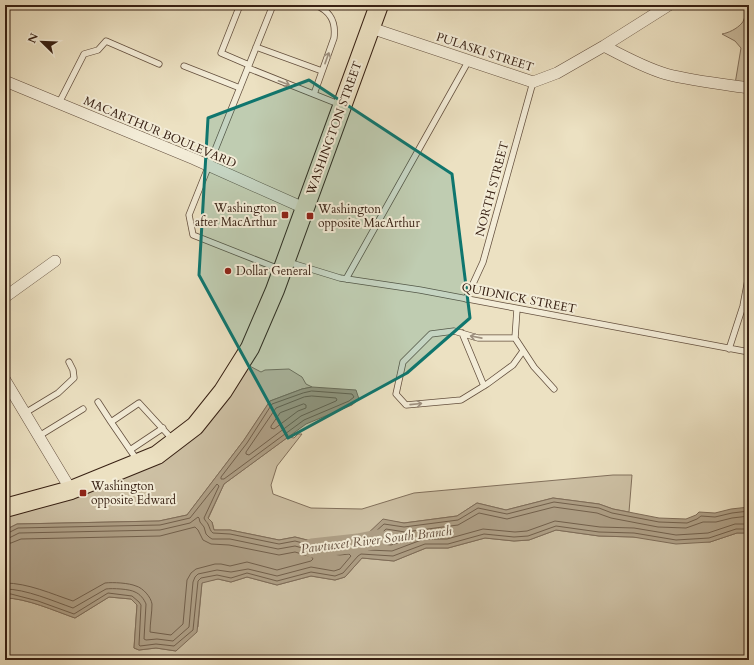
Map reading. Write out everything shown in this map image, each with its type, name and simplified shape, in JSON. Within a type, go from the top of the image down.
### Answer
[{"type":"main road","name":"WASHINGTON STREET","points":[[5,508],[71,490],[134,456],[157,455],[169,435],[196,426],[223,391],[250,348],[284,266],[379,5]]},
{"type":"street","name":"PULASKI STREET","points":[[371,28],[533,82],[557,73],[604,46],[669,5]]},
{"type":"street","points":[[604,46],[665,74],[749,88]]},
{"type":"street","name":"MACARTHUR BOULEVARD","points":[[6,82],[209,165],[304,208]]},
{"type":"street","points":[[5,297],[55,261]]},
{"type":"street","points":[[5,380],[71,490]]},
{"type":"lane","points":[[240,5],[221,53],[248,67],[343,105]]},
{"type":"lane","points":[[209,165],[273,5]]},
{"type":"lane","points":[[314,94],[334,38],[335,30],[334,22],[330,15],[321,7],[316,5]]},
{"type":"lane","points":[[59,103],[84,54],[98,50],[106,41],[159,64]]},
{"type":"lane","points":[[256,47],[322,71]]},
{"type":"lane","points":[[346,279],[469,60]]},
{"type":"lane","points":[[184,66],[240,88]]},
{"type":"lane","name":"NORTH STREET","points":[[466,299],[484,262],[533,82]]},
{"type":"lane","name":"QUIDNICK STREET","points":[[209,165],[189,215],[193,235],[284,266],[340,278],[420,290],[749,352]]},
{"type":"lane","points":[[730,349],[743,306],[749,274]]},
{"type":"lane","points":[[517,309],[515,338],[534,367],[554,389]]},
{"type":"lane","points":[[515,338],[478,338],[454,330],[431,334],[402,362],[396,394],[406,405],[461,400],[484,386],[513,365],[523,351]]},
{"type":"lane","points":[[462,333],[484,386]]},
{"type":"lane","points":[[25,413],[58,393],[74,378],[74,370],[69,362]]},
{"type":"lane","points":[[98,402],[134,456]]},
{"type":"lane","points":[[111,422],[139,403],[169,435]]},
{"type":"lane","points":[[38,436],[83,409]]},
{"type":"highlighted area","points":[[309,80],[452,174],[470,318],[407,373],[288,438],[199,275],[208,118]]},
{"type":"shaded area","points":[[749,13],[749,87],[735,84],[741,48],[735,41],[722,34],[730,32],[738,27]]},
{"type":"shaded area","points":[[242,362],[261,372],[265,370],[289,369],[302,377],[306,384],[312,387],[302,389],[270,401],[244,440],[187,515],[159,521],[17,524],[5,530],[5,507],[175,441]]},
{"type":"shaded area","points":[[298,434],[302,434],[277,466],[271,485],[273,494],[311,508],[362,509],[414,493],[613,475],[632,475],[629,512],[613,509],[599,504],[553,498],[506,510],[477,503],[457,516],[404,523],[383,520],[363,538],[350,545],[340,546],[295,537],[279,540],[230,530],[214,530],[212,522],[208,519],[224,484],[288,437],[294,438]]},
{"type":"shaded area","points":[[556,530],[599,536],[710,542],[737,533],[749,533],[749,660],[5,660],[5,598],[31,602],[75,618],[109,597],[131,599],[137,605],[134,648],[139,650],[156,648],[176,651],[198,627],[202,582],[218,579],[231,582],[247,577],[277,585],[311,576],[335,580],[345,577],[362,558],[394,561],[426,548],[448,548],[485,538],[514,541],[529,540]]},
{"type":"water","points":[[312,387],[356,390],[359,399],[352,405],[306,424],[224,484],[208,518],[212,522],[214,530],[230,530],[279,540],[295,537],[340,546],[350,545],[363,538],[383,519],[404,523],[457,516],[477,503],[506,510],[553,498],[599,504],[613,509],[659,518],[686,519],[696,515],[699,512],[715,513],[749,507],[749,533],[737,533],[710,542],[676,544],[633,537],[599,536],[556,530],[529,540],[514,541],[485,538],[448,548],[426,548],[394,561],[362,558],[345,577],[335,580],[311,576],[277,585],[247,577],[231,582],[218,579],[202,583],[197,632],[176,651],[156,648],[139,650],[134,648],[137,605],[131,599],[109,597],[75,618],[31,602],[5,598],[5,530],[17,524],[159,521],[187,515],[244,440],[270,401],[302,389]]},
{"type":"waterway","name":"Pawtuxet River South Branch","points":[[312,548],[358,543],[378,539]]},
{"type":"place","name":"Washington after MacArthur","points":[[285,215]]},
{"type":"place","name":"Washington opposite MacArthur","points":[[310,216]]},
{"type":"place","name":"Dollar General","points":[[228,271]]},
{"type":"place","name":"Washington opposite Edward","points":[[83,493]]}]
